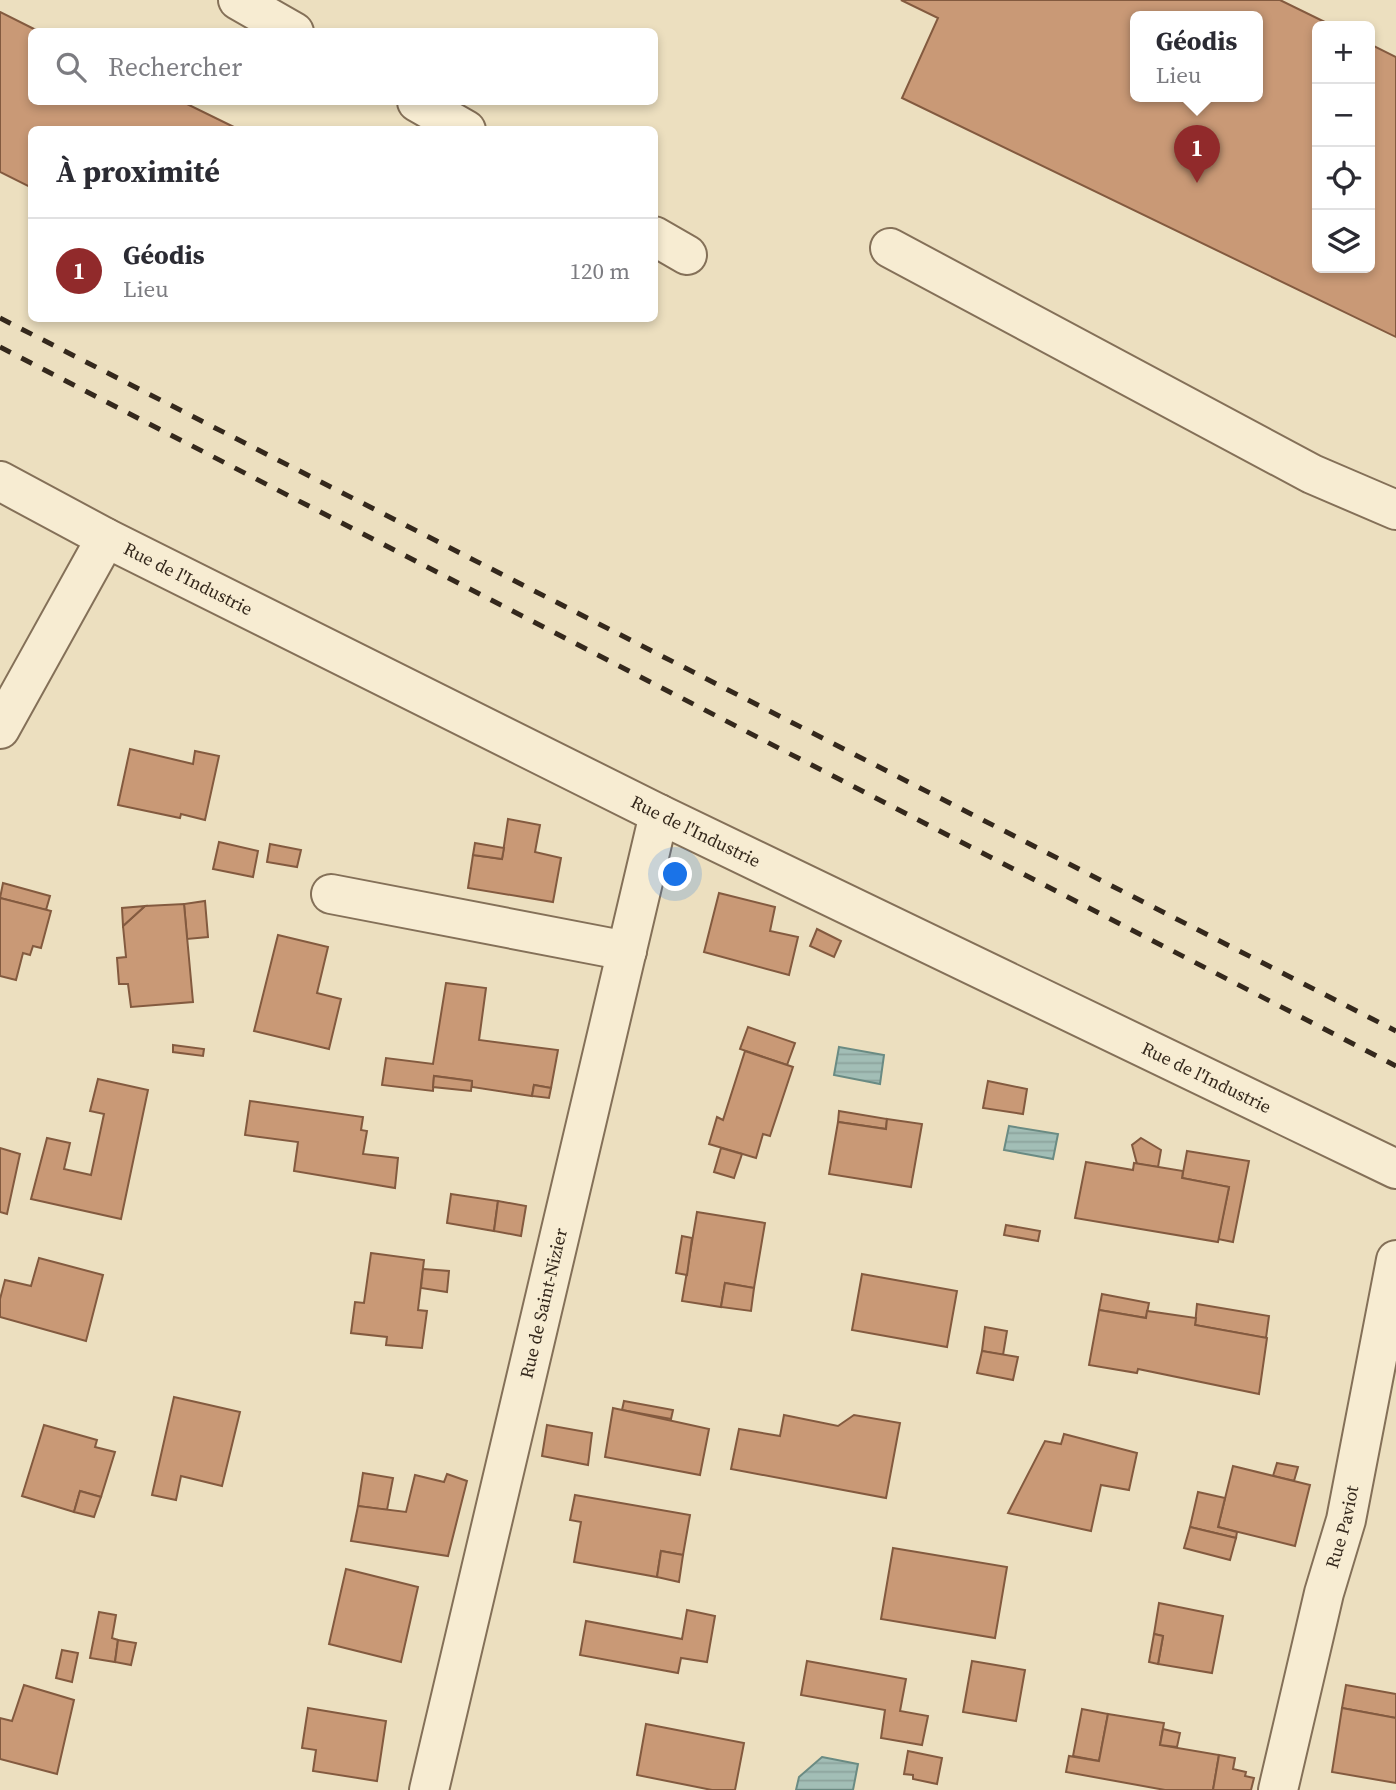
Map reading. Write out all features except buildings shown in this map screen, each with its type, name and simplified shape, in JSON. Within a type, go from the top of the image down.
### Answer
[{"type":"street","points":[[238,0],[287,28]]},
{"type":"street","points":[[422,105],[459,126]]},
{"type":"street","points":[[658,238],[687,255]]},
{"type":"street","points":[[890,248],[1312,474],[1396,510]]},
{"type":"street","name":"Rue de l'Industrie","points":[[0,481],[106,538],[659,814],[1396,1169]]},
{"type":"street","points":[[0,729],[106,538]]},
{"type":"street","name":"Rue de Saint-Nizier","points":[[429,1790],[659,814]]},
{"type":"street","points":[[331,894],[628,951]]},
{"type":"street","name":"Rue Paviot","points":[[1278,1790],[1324,1593],[1346,1520],[1396,1260]]},
{"type":"water","points":[[839,1047],[884,1055],[880,1084],[834,1075]]},
{"type":"water","points":[[1009,1126],[1058,1134],[1053,1159],[1004,1150]]},
{"type":"water","points":[[822,1757],[858,1764],[853,1790],[796,1790],[799,1777]]},
{"type":"railway","points":[[0,318],[1396,1031]]},
{"type":"railway","points":[[0,347],[1396,1066]]},
{"type":"place","name":"Géodis","points":[[1197,183]]}]
